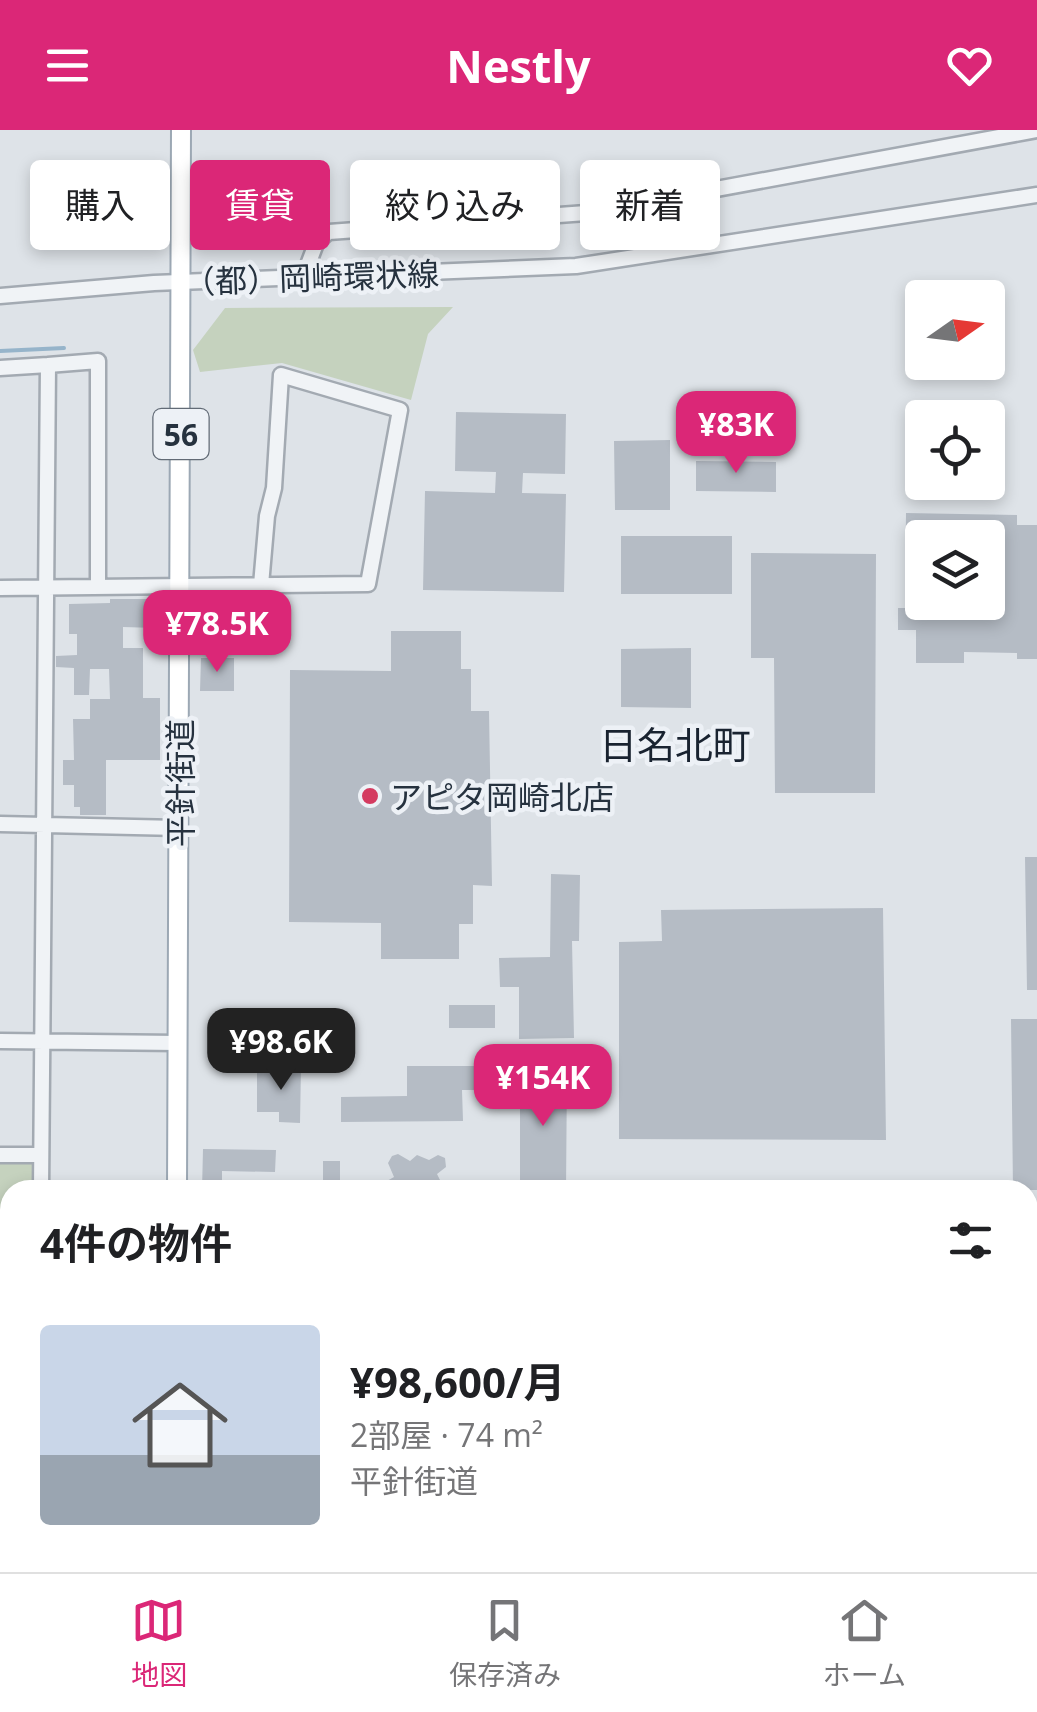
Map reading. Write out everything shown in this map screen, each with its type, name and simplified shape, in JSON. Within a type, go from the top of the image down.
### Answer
[{"type":"main road","name":"平針街道","points":[[177,1180],[181,130]]},
{"type":"street","points":[[303,278],[317,241],[329,232],[586,213],[1037,130]]},
{"type":"street","name":"（都）岡崎環状線","points":[[0,296],[182,282],[576,266],[1037,194]]},
{"type":"street","points":[[0,368],[98,360],[98,586]]},
{"type":"street","points":[[41,1180],[48,364]]},
{"type":"street","points":[[0,588],[368,584],[400,410],[282,374],[262,585]]},
{"type":"street","points":[[0,824],[179,828]]},
{"type":"street","points":[[0,1041],[178,1043]]},
{"type":"street","points":[[0,1155],[41,1155]]},
{"type":"green space","points":[[453,307],[428,334],[411,400],[282,363],[200,372],[193,350],[225,308]]},
{"type":"green space","points":[[0,1163],[36,1163],[36,1180],[0,1180]]},
{"type":"building","points":[[456,412],[566,414],[565,474],[523,473],[522,493],[566,494],[564,592],[423,590],[425,491],[495,493],[496,472],[455,471]]},
{"type":"building","points":[[670,440],[670,510],[615,510],[614,441]]},
{"type":"building","points":[[696,461],[776,462],[776,492],[696,491]]},
{"type":"building","points":[[906,513],[1017,515],[1017,525],[1037,525],[1037,659],[1017,659],[1017,653],[964,652],[964,663],[916,663],[916,630],[898,630],[898,608],[905,608],[905,620],[1005,620],[1005,520],[906,520]]},
{"type":"building","points":[[621,536],[732,536],[732,594],[621,594]]},
{"type":"building","points":[[751,553],[876,554],[875,793],[775,793],[774,658],[751,658]]},
{"type":"building","points":[[110,599],[156,599],[156,628],[123,627],[123,648],[143,648],[143,698],[160,698],[160,760],[106,760],[106,815],[80,815],[80,807],[74,807],[74,785],[63,785],[63,760],[74,760],[73,719],[90,719],[90,699],[110,699],[109,669],[90,669],[89,695],[74,695],[74,668],[56,667],[56,656],[77,655],[77,634],[69,634],[69,604],[110,603]]},
{"type":"building","points":[[391,631],[461,631],[461,669],[471,669],[471,711],[489,711],[492,886],[473,885],[473,924],[459,924],[459,959],[381,959],[381,923],[289,922],[290,670],[391,671]]},
{"type":"building","points":[[691,648],[691,708],[621,707],[621,649]]},
{"type":"building","points":[[201,658],[234,658],[234,691],[200,691]]},
{"type":"building","points":[[1025,857],[1037,857],[1037,990],[1027,990]]},
{"type":"building","points":[[551,874],[580,875],[579,941],[572,941],[574,1038],[519,1039],[519,987],[500,987],[499,958],[550,957]]},
{"type":"building","points":[[883,908],[886,1140],[619,1139],[619,942],[662,941],[661,910]]},
{"type":"building","points":[[449,1005],[495,1005],[495,1028],[449,1028]]},
{"type":"building","points":[[1011,1019],[1037,1019],[1037,1180],[1013,1180]]},
{"type":"building","points":[[279,1065],[301,1066],[300,1123],[279,1122],[279,1112],[257,1112],[257,1072],[279,1073]]},
{"type":"building","points":[[407,1066],[482,1066],[483,1090],[462,1090],[463,1121],[341,1122],[341,1097],[407,1096]]},
{"type":"building","points":[[520,1069],[567,1069],[566,1180],[520,1180]]},
{"type":"building","points":[[203,1149],[276,1150],[275,1172],[222,1171],[222,1180],[202,1180]]},
{"type":"building","points":[[398,1154],[410,1161],[417,1155],[429,1160],[438,1155],[445,1158],[446,1167],[437,1174],[440,1180],[389,1180],[394,1177],[388,1163]]},
{"type":"building","points":[[323,1161],[340,1161],[340,1180],[323,1180]]},
{"type":"waterway","points":[[0,351],[64,348]]},
{"type":"place","name":"アピタ岡崎北店","points":[[370,796]]},
{"type":"district","name":"日名北町","points":[[675,744]]}]
